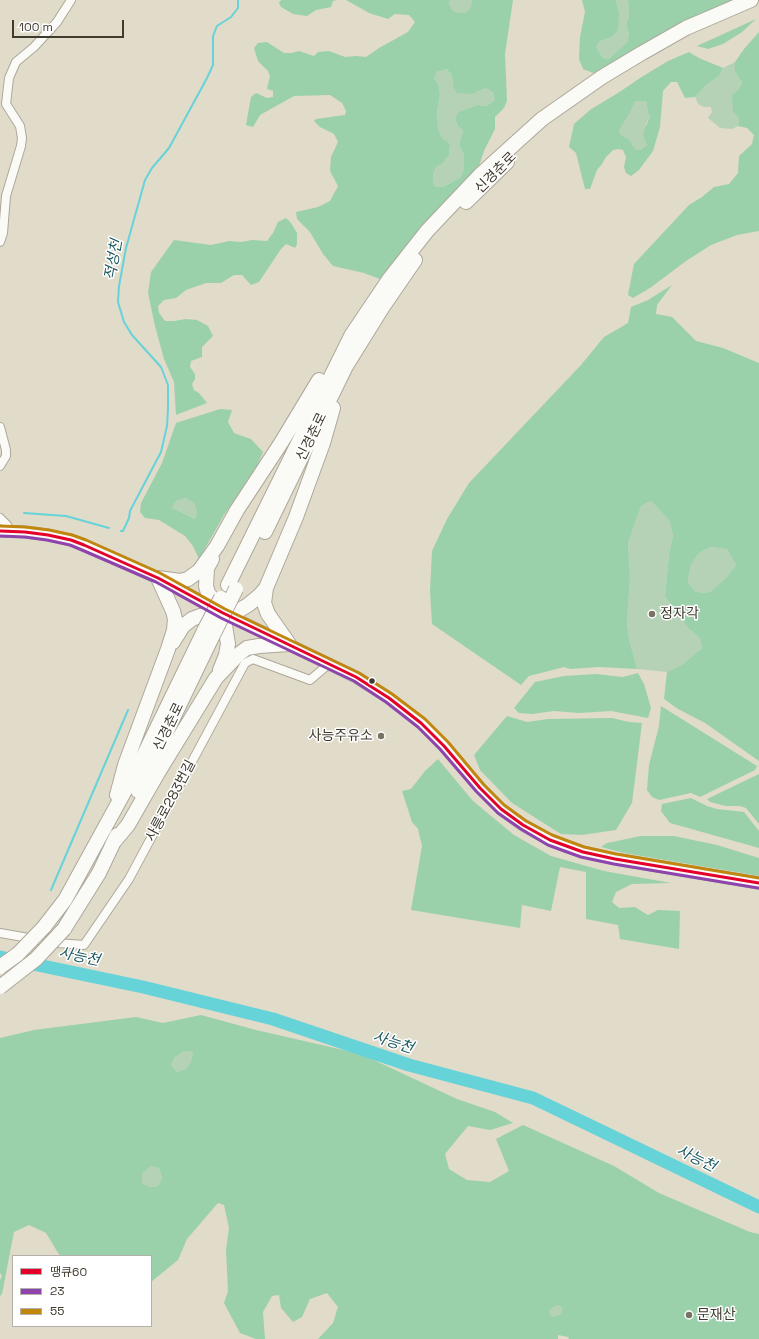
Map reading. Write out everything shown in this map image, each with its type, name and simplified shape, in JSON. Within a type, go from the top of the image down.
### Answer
[{"type":"highway","name":"신경춘로","points":[[232,587],[351,336],[390,278],[428,231],[480,175],[542,120],[602,77],[686,28],[751,0]]},
{"type":"highway","name":"신경춘로","points":[[0,967],[18,954],[44,927],[65,900],[209,633],[346,366],[382,308],[418,256],[461,207],[521,148],[565,112],[604,84],[654,54],[705,29],[759,7]]},
{"type":"highway","points":[[113,843],[128,825],[216,678],[226,655],[228,644],[223,613],[208,593],[206,586],[207,568],[217,546],[237,510],[321,378],[351,336]]},
{"type":"highway","points":[[289,644],[268,614],[264,603],[266,588],[296,517],[323,443],[346,366]]},
{"type":"highway","points":[[158,578],[180,581],[188,580],[199,571],[217,546]]},
{"type":"highway","points":[[112,814],[125,765],[174,630],[175,619],[169,601],[158,578]]},
{"type":"highway","points":[[168,649],[184,626],[192,619],[200,616],[238,611],[259,596],[266,588]]},
{"type":"highway","name":"신경춘로","points":[[0,987],[36,959],[64,929],[99,873],[209,633]]},
{"type":"highway","points":[[216,678],[239,654],[248,648],[289,644]]},
{"type":"street","points":[[0,242],[3,233],[6,196],[22,138],[20,126],[6,104],[9,78],[14,66],[57,22],[71,0]]},
{"type":"street","points":[[0,428],[6,450],[6,456],[0,466]]},
{"type":"street","points":[[0,518],[7,525],[5,531],[36,533],[70,540],[158,578],[223,613],[330,663],[372,686],[406,710],[444,746],[490,799],[523,825],[550,840],[565,846],[604,857],[759,883]]},
{"type":"street","name":"사릉로283번길","points":[[0,933],[57,943],[84,945],[129,879],[245,663],[252,660],[310,680],[330,663]]},
{"type":"green space","points":[[281,0],[337,0],[333,1],[331,7],[316,10],[307,16],[293,14],[281,7],[279,3]]},
{"type":"green space","points":[[346,0],[450,0],[449,4],[453,11],[458,13],[466,13],[470,8],[472,2],[471,0],[513,0],[505,54],[507,101],[504,108],[495,117],[495,129],[484,151],[478,169],[404,248],[380,279],[364,273],[333,266],[323,254],[310,232],[297,219],[296,212],[318,207],[330,201],[338,186],[330,171],[331,157],[338,142],[334,134],[320,127],[314,121],[316,119],[345,115],[346,111],[342,103],[330,95],[294,96],[260,115],[253,127],[246,125],[251,97],[256,93],[267,98],[273,97],[273,91],[267,89],[270,76],[268,71],[258,61],[254,48],[258,43],[267,42],[284,53],[299,51],[314,56],[318,52],[329,51],[345,57],[366,57],[408,32],[415,22],[409,15],[395,14],[388,19],[369,13]],"holes":[[[447,69],[452,76],[453,87],[457,93],[472,94],[486,88],[493,93],[495,100],[487,106],[477,105],[458,112],[455,118],[458,126],[463,130],[459,145],[464,155],[464,168],[461,177],[443,187],[434,186],[433,173],[437,166],[442,164],[449,155],[450,144],[443,139],[438,129],[437,112],[440,94],[439,86],[434,78],[437,72]]]},
{"type":"green space","points":[[450,0],[471,0],[472,2],[470,9],[466,13],[458,13],[453,11],[449,4]]},
{"type":"green space","points":[[582,0],[616,0],[619,13],[618,30],[612,37],[600,41],[596,47],[603,58],[609,59],[627,42],[629,35],[626,24],[629,16],[628,0],[734,0],[596,74],[583,69],[579,59],[580,37],[585,12]]},
{"type":"green space","points":[[616,0],[628,0],[629,16],[626,24],[629,35],[627,42],[609,59],[603,58],[596,47],[600,41],[612,37],[619,13]]},
{"type":"green space","points":[[756,19],[742,32],[723,44],[708,49],[697,46]]},
{"type":"green space","points":[[759,32],[759,231],[737,235],[711,245],[686,261],[650,288],[633,298],[628,295],[634,264],[689,205],[714,187],[729,184],[738,173],[739,156],[752,144],[754,135],[747,128],[738,126],[739,119],[733,111],[732,95],[738,90],[742,82],[735,72],[735,62]]},
{"type":"green space","points":[[689,52],[723,68],[719,76],[705,86],[695,97],[685,98],[677,82],[671,82],[663,91],[660,127],[653,151],[639,170],[631,176],[626,173],[624,167],[626,157],[623,150],[613,150],[597,170],[590,189],[585,189],[576,153],[569,147],[574,124],[590,110],[668,61]],"holes":[[[635,101],[646,101],[650,116],[643,134],[647,145],[640,150],[635,149],[629,139],[621,135],[619,131]]]},
{"type":"green space","points":[[735,62],[735,72],[742,81],[733,110],[739,119],[738,126],[732,129],[720,128],[708,118],[712,112],[711,107],[704,107],[698,104],[695,97],[705,86],[719,76],[723,68]]},
{"type":"green space","points":[[447,69],[452,76],[453,87],[477,92],[486,88],[493,93],[495,100],[487,106],[477,105],[458,112],[455,118],[458,126],[463,130],[459,145],[464,155],[464,168],[461,177],[443,187],[434,186],[433,173],[437,166],[442,164],[449,155],[450,145],[443,139],[438,129],[437,112],[440,94],[439,86],[434,78],[437,72]]},
{"type":"green space","points":[[635,101],[646,101],[650,116],[646,124],[647,145],[640,150],[635,149],[629,139],[621,135],[619,131]]},
{"type":"green space","points":[[286,218],[297,233],[297,244],[295,248],[286,244],[281,249],[259,282],[251,285],[242,275],[234,275],[221,283],[206,283],[186,290],[176,298],[164,300],[158,306],[159,313],[165,321],[186,319],[197,320],[208,326],[213,336],[202,347],[202,357],[191,361],[190,367],[195,374],[195,379],[192,384],[194,390],[199,393],[207,403],[176,415],[174,382],[164,359],[148,293],[151,272],[174,240],[211,245],[229,241],[267,241],[278,222]]},
{"type":"green space","points":[[672,285],[657,305],[656,314],[672,317],[696,341],[723,348],[759,363],[759,761],[705,723],[678,709],[664,699],[667,672],[683,664],[702,648],[700,638],[689,629],[665,596],[669,555],[673,535],[669,520],[651,501],[641,506],[628,543],[630,577],[627,623],[629,639],[637,669],[599,667],[570,669],[564,667],[529,676],[521,685],[432,624],[430,591],[432,551],[447,519],[469,483],[581,365],[604,337],[628,323],[631,307],[648,300]],"holes":[[[711,547],[727,549],[736,565],[726,578],[710,592],[702,593],[695,591],[689,584],[688,579],[691,565],[699,553]]]},
{"type":"green space","points":[[220,409],[232,410],[228,422],[234,433],[251,439],[263,452],[257,466],[224,515],[199,559],[193,546],[185,536],[159,520],[145,518],[140,512],[141,503],[162,463],[176,423]],"holes":[[[185,498],[194,503],[197,512],[195,519],[172,508],[176,501]]]},
{"type":"green space","points":[[185,498],[194,503],[197,512],[195,519],[172,508],[176,501]]},
{"type":"green space","points":[[651,501],[669,520],[673,535],[669,555],[665,596],[689,629],[700,638],[702,648],[683,664],[667,672],[637,669],[629,639],[627,623],[630,577],[628,543],[641,506]]},
{"type":"green space","points":[[711,547],[727,549],[736,565],[726,578],[710,592],[702,593],[695,591],[689,584],[688,579],[691,565],[699,553]]},
{"type":"green space","points":[[638,673],[644,684],[651,708],[648,718],[611,711],[579,713],[554,711],[532,714],[519,713],[514,708],[535,682],[564,676],[596,674],[623,677]]},
{"type":"green space","points":[[661,706],[757,766],[755,770],[700,797],[691,793],[659,800],[652,797],[647,790],[649,765],[659,726]]},
{"type":"green space","points":[[507,716],[527,722],[548,719],[612,718],[642,723],[632,803],[616,830],[582,835],[561,834],[512,803],[480,770],[474,755]]},
{"type":"green space","points":[[438,759],[473,801],[514,835],[551,856],[604,871],[671,883],[632,884],[616,892],[612,902],[619,908],[635,907],[648,915],[658,910],[680,911],[679,949],[620,939],[618,925],[586,919],[586,872],[560,867],[551,911],[522,905],[520,928],[411,910],[422,846],[418,829],[412,822],[402,791],[411,789],[425,771]]},
{"type":"green space","points":[[759,774],[759,824],[746,808],[740,806],[726,806],[710,802],[707,799]]},
{"type":"green space","points":[[691,798],[717,809],[744,812],[759,831],[759,848],[670,823],[661,811],[662,804]]},
{"type":"green space","points":[[641,836],[674,836],[717,845],[759,858],[759,876],[624,853],[601,847],[607,843]]},
{"type":"green space","points":[[201,1015],[256,1030],[361,1054],[457,1099],[495,1112],[513,1123],[490,1130],[468,1126],[445,1154],[449,1169],[467,1180],[490,1182],[509,1171],[496,1139],[523,1125],[614,1166],[659,1193],[750,1232],[759,1234],[759,1339],[569,1339],[568,1337],[558,1335],[558,1339],[318,1339],[333,1323],[338,1307],[327,1293],[310,1299],[302,1317],[293,1322],[281,1308],[279,1295],[272,1296],[263,1312],[265,1339],[256,1339],[240,1333],[224,1303],[228,1291],[226,1250],[229,1228],[224,1205],[218,1203],[187,1239],[178,1260],[152,1281],[152,1255],[59,1255],[46,1233],[29,1225],[14,1232],[2,1294],[0,1296],[0,1280],[2,1276],[0,1273],[0,1038],[34,1030],[136,1017],[163,1023]],"holes":[[[184,1051],[193,1052],[191,1061],[186,1069],[177,1072],[171,1065],[175,1057]],[[151,1166],[159,1168],[162,1178],[158,1186],[150,1187],[142,1183],[142,1174]],[[558,1305],[562,1308],[561,1314],[552,1317],[549,1313],[551,1309]]]},
{"type":"green space","points":[[184,1051],[193,1052],[191,1061],[186,1069],[177,1072],[171,1065],[175,1057]]},
{"type":"green space","points":[[151,1166],[159,1168],[162,1178],[158,1186],[150,1187],[142,1183],[142,1174]]},
{"type":"green space","points":[[558,1305],[562,1308],[561,1314],[552,1317],[548,1314],[551,1309]]},
{"type":"waterway","name":"적성천","points":[[121,531],[123,531],[129,518],[130,511],[161,452],[167,426],[168,409],[168,385],[161,367],[132,335],[124,322],[118,302],[119,286],[126,248],[145,180],[152,168],[169,148],[207,78],[213,65],[213,36],[217,26],[231,17],[238,8],[238,0]]},
{"type":"waterway","name":"적성천","points":[[24,513],[66,516],[109,528]]},
{"type":"waterway","points":[[51,890],[128,710]]},
{"type":"waterway","name":"사능천","points":[[0,957],[143,987],[273,1019],[409,1065],[533,1098],[759,1207]]},
{"type":"transit line","name":"55","points":[[0,526],[49,530],[86,540],[160,573],[225,609],[359,673],[392,694],[425,719],[448,742],[484,785],[504,805],[526,821],[552,835],[584,847],[616,854],[759,878]]},
{"type":"transit line","name":"땡큐60","points":[[0,531],[48,535],[71,540],[84,545],[158,578],[223,613],[356,677],[389,698],[421,723],[501,809],[523,825],[550,840],[583,852],[615,859],[759,883]]},
{"type":"transit line","name":"23","points":[[0,536],[25,537],[70,545],[156,582],[221,618],[354,681],[386,702],[418,727],[498,813],[548,845],[581,857],[614,864],[758,888]]},
{"type":"place","name":"정자각","points":[[652,614]]},
{"type":"place","name":"사능주유소","points":[[381,736]]},
{"type":"place","name":"문재산","points":[[689,1315]]}]
